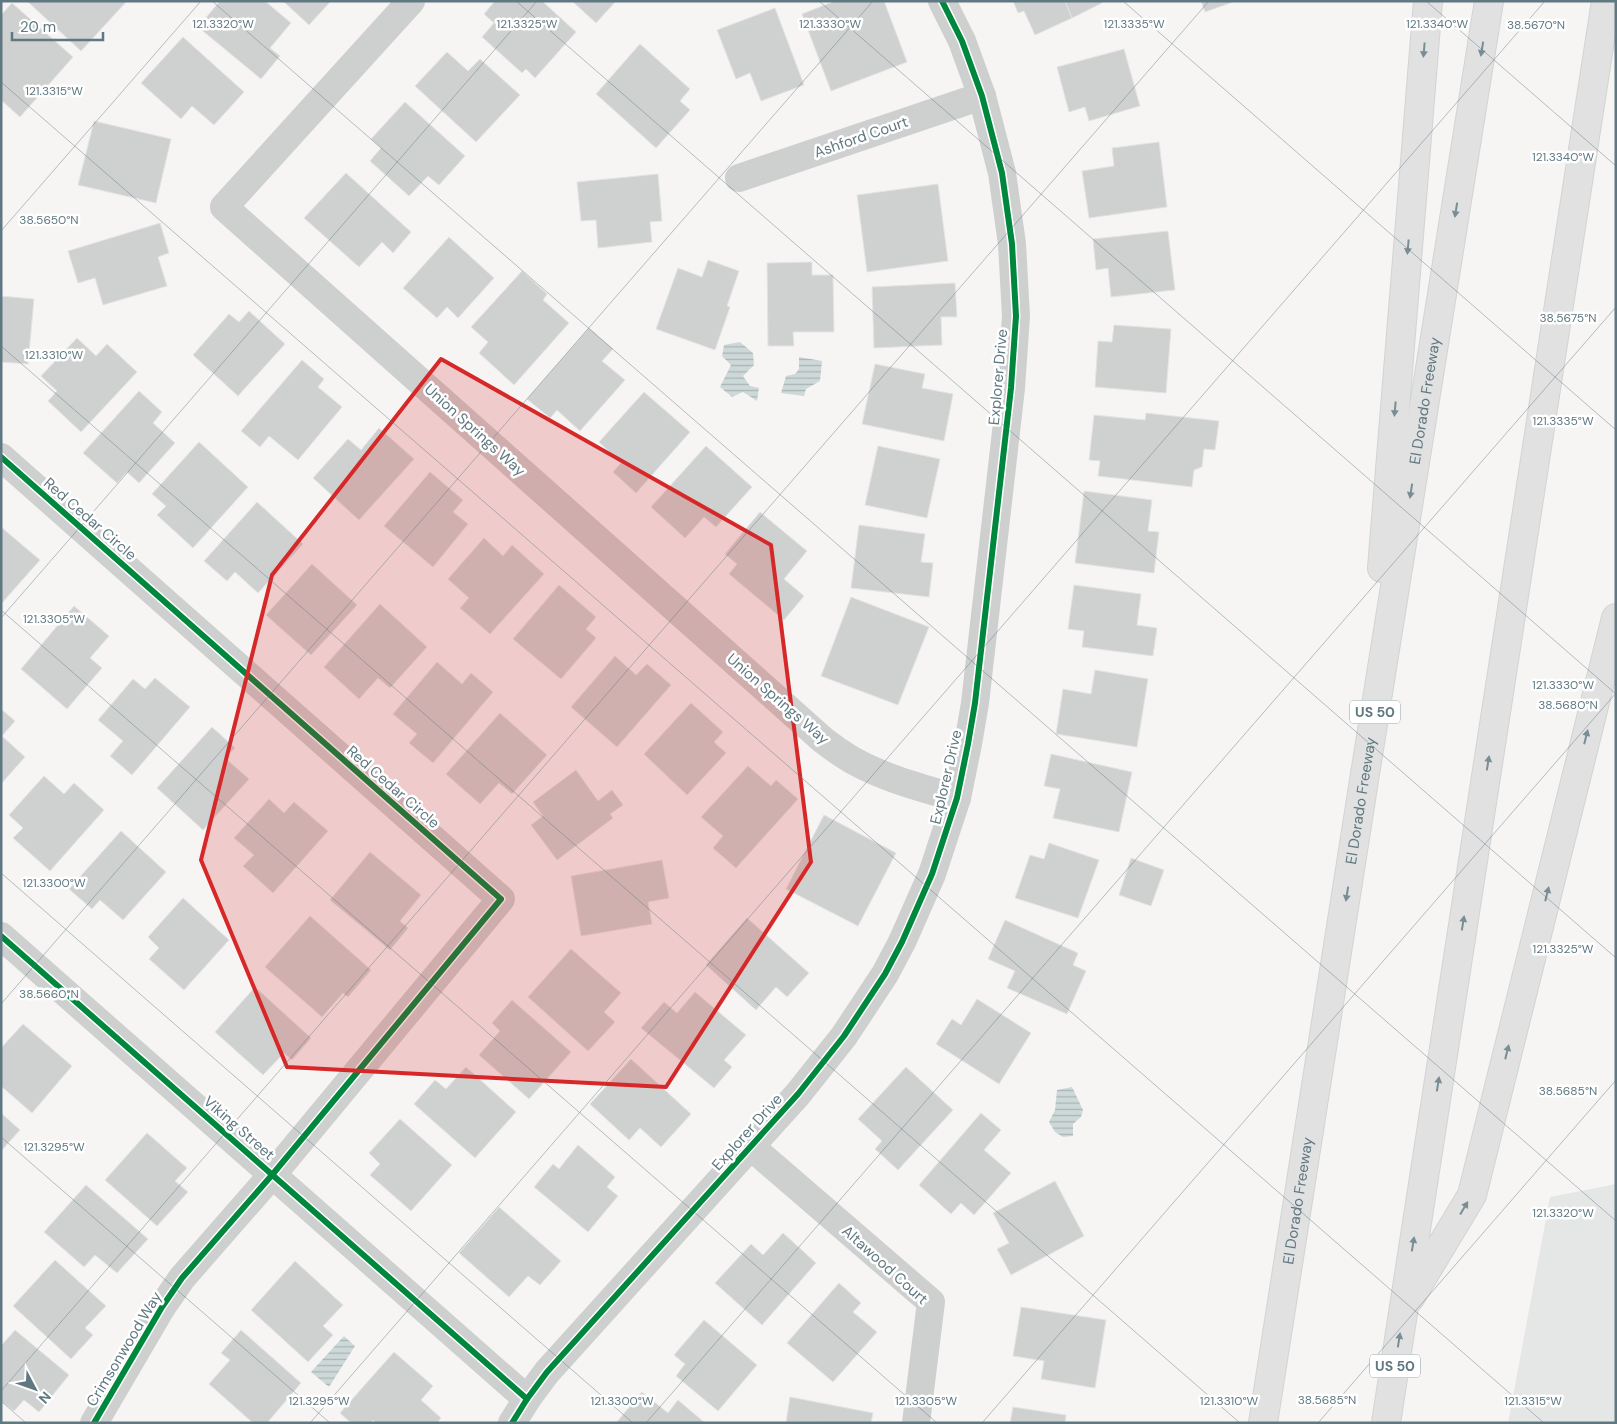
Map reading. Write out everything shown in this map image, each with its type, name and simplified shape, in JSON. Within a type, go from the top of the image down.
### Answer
[{"type":"highway","points":[[1365,774],[1428,1]]},
{"type":"highway","name":"El Dorado Freeway","points":[[1264,1423],[1365,774],[1489,1]]},
{"type":"highway","name":"US 50","points":[[1386,1423],[1606,1]]},
{"type":"highway","points":[[1403,1310],[1472,1195],[1616,618]]},
{"type":"street","name":"Union Springs Way","points":[[411,1],[224,207],[823,740],[852,760],[883,775],[957,798]]},
{"type":"street","name":"Explorer Drive","points":[[512,1423],[527,1399],[548,1372],[798,1094],[844,1036],[885,974],[902,942],[932,874],[957,798],[976,693],[1011,388],[1016,316],[1012,244],[1002,173],[982,96],[962,41],[942,1]]},
{"type":"street","name":"Ashford Court","points":[[739,178],[982,96]]},
{"type":"street","name":"Red Cedar Circle","points":[[1,457],[501,899],[272,1175]]},
{"type":"street","name":"Viking Street","points":[[1,936],[527,1399]]},
{"type":"street","name":"Altawood Court","points":[[750,1146],[931,1302],[916,1423]]},
{"type":"street","name":"Crimsonwood Way","points":[[94,1423],[162,1307],[182,1278],[272,1175]]},
{"type":"highlighted area","points":[[441,359],[771,545],[811,862],[666,1087],[287,1067],[201,860],[272,575]]},
{"type":"shaded area","points":[[740,342],[753,353],[754,365],[743,376],[750,386],[759,388],[757,401],[743,392],[732,397],[720,387],[731,365],[722,356],[724,345]]},
{"type":"shaded area","points":[[799,357],[822,361],[820,381],[806,389],[804,396],[781,393],[786,376],[795,374],[799,369]]},
{"type":"shaded area","points":[[1072,1087],[1083,1110],[1081,1117],[1073,1124],[1073,1136],[1063,1137],[1055,1132],[1049,1122],[1055,1110],[1057,1090]]},
{"type":"shaded area","points":[[1616,1184],[1616,1423],[1508,1423],[1550,1197]]},
{"type":"shaded area","points":[[344,1336],[355,1346],[329,1387],[311,1372]]},
{"type":"building","points":[[27,1],[127,1],[81,51]]},
{"type":"building","points":[[220,1],[265,1],[291,23],[270,48],[280,56],[261,79],[198,27]]},
{"type":"building","points":[[283,1],[331,1],[309,25]]},
{"type":"building","points":[[495,1],[542,1],[576,32],[535,78],[526,69],[522,73],[482,37],[494,23],[484,14]]},
{"type":"building","points":[[572,1],[616,1],[596,23]]},
{"type":"building","points":[[835,1],[884,1],[907,62],[831,91],[802,14]]},
{"type":"building","points":[[1013,1],[1065,1],[1072,18],[1035,35],[1024,11],[1018,13]]},
{"type":"building","points":[[1065,1],[1101,1],[1102,3],[1072,18]]},
{"type":"building","points":[[1201,1],[1236,1],[1205,12]]},
{"type":"building","points":[[12,3],[73,57],[20,117],[1,100],[1,15]]},
{"type":"building","points":[[775,8],[804,85],[761,101],[750,73],[736,79],[717,30]]},
{"type":"building","points":[[183,37],[244,92],[214,125],[192,106],[181,119],[141,83]]},
{"type":"building","points":[[640,44],[690,89],[680,101],[690,110],[656,148],[596,94]]},
{"type":"building","points":[[1124,49],[1140,106],[1089,121],[1085,107],[1069,112],[1057,67]]},
{"type":"building","points":[[447,52],[468,71],[480,59],[520,95],[476,142],[415,86]]},
{"type":"building","points":[[405,102],[465,156],[439,185],[428,176],[409,196],[370,161],[381,148],[371,139]]},
{"type":"building","points":[[94,121],[171,139],[156,203],[78,185]]},
{"type":"building","points":[[1159,142],[1167,207],[1089,218],[1082,171],[1114,166],[1112,148]]},
{"type":"building","points":[[346,173],[411,232],[393,253],[382,242],[359,267],[304,218]]},
{"type":"building","points":[[658,174],[662,221],[650,222],[652,242],[598,248],[596,220],[581,221],[577,182]]},
{"type":"building","points":[[938,184],[948,261],[867,272],[857,195]]},
{"type":"building","points":[[160,223],[169,253],[158,257],[167,286],[103,305],[95,278],[78,283],[68,251]]},
{"type":"building","points":[[1168,231],[1175,290],[1111,297],[1108,268],[1096,270],[1093,239]]},
{"type":"building","points":[[449,237],[494,278],[458,318],[447,307],[437,318],[403,288]]},
{"type":"building","points":[[708,260],[739,271],[727,306],[730,307],[715,350],[656,329],[678,268],[702,277]]},
{"type":"building","points":[[812,262],[812,275],[833,275],[834,332],[793,332],[794,346],[768,346],[767,263]]},
{"type":"building","points":[[522,271],[547,294],[543,300],[569,323],[514,385],[479,353],[488,342],[471,327]]},
{"type":"building","points":[[955,283],[957,317],[941,317],[942,345],[874,348],[872,287]]},
{"type":"building","points":[[1,296],[34,299],[28,364],[1,362]]},
{"type":"building","points":[[249,311],[285,344],[238,396],[193,355],[229,314],[239,322]]},
{"type":"building","points":[[1114,325],[1171,329],[1166,393],[1095,387],[1098,341],[1112,342]]},
{"type":"building","points":[[589,328],[613,349],[602,361],[625,380],[580,431],[557,410],[550,418],[527,399]]},
{"type":"building","points":[[77,338],[96,356],[107,344],[137,372],[81,432],[48,401],[57,391],[41,376]]},
{"type":"building","points":[[302,360],[324,379],[318,387],[342,407],[298,460],[269,436],[260,447],[241,431]]},
{"type":"building","points":[[875,364],[925,374],[922,388],[953,394],[944,441],[862,424]]},
{"type":"building","points":[[139,391],[162,412],[153,423],[175,443],[139,483],[127,472],[117,483],[83,453]]},
{"type":"building","points":[[644,392],[690,432],[636,493],[613,472],[621,463],[599,442]]},
{"type":"building","points":[[1146,413],[1219,421],[1215,450],[1204,449],[1202,467],[1194,470],[1192,487],[1098,476],[1100,461],[1089,460],[1094,415],[1145,420]]},
{"type":"building","points":[[379,428],[414,459],[359,520],[313,478],[348,439],[361,450]]},
{"type":"building","points":[[199,442],[248,487],[193,548],[157,515],[166,506],[152,494]]},
{"type":"building","points":[[706,446],[752,487],[716,527],[704,517],[685,538],[651,507]]},
{"type":"building","points":[[878,446],[940,459],[927,518],[865,505]]},
{"type":"building","points":[[430,472],[463,500],[453,512],[468,524],[433,567],[384,526]]},
{"type":"building","points":[[1084,491],[1152,500],[1148,531],[1159,532],[1154,573],[1075,563]]},
{"type":"building","points":[[257,502],[303,544],[258,593],[235,572],[227,581],[204,561]]},
{"type":"building","points":[[760,512],[807,551],[784,579],[804,596],[784,620],[729,574],[737,564],[725,554]]},
{"type":"building","points":[[859,525],[925,534],[921,562],[933,563],[929,597],[851,588]]},
{"type":"building","points":[[1,527],[40,560],[1,604]]},
{"type":"building","points":[[484,538],[503,556],[512,545],[544,574],[490,634],[460,608],[469,598],[448,579]]},
{"type":"building","points":[[312,564],[357,605],[311,655],[266,615]]},
{"type":"building","points":[[559,585],[596,617],[586,629],[596,638],[561,679],[513,639]]},
{"type":"building","points":[[1074,585],[1141,594],[1137,625],[1157,628],[1153,656],[1082,647],[1084,631],[1068,629]]},
{"type":"building","points":[[851,597],[929,627],[898,705],[821,676]]},
{"type":"building","points":[[380,604],[427,647],[390,688],[378,678],[359,699],[324,667]]},
{"type":"building","points":[[74,606],[109,636],[90,658],[102,668],[67,709],[21,669]]},
{"type":"building","points":[[615,656],[636,675],[647,664],[671,685],[617,747],[571,707]]},
{"type":"building","points":[[437,662],[462,684],[471,673],[493,692],[433,763],[409,743],[417,734],[393,714]]},
{"type":"building","points":[[1095,670],[1148,679],[1137,747],[1056,734],[1063,689],[1091,694]]},
{"type":"building","points":[[155,678],[190,707],[132,775],[110,756],[123,741],[98,720],[133,679],[145,689]]},
{"type":"building","points":[[691,703],[723,732],[714,742],[726,753],[687,795],[644,754]]},
{"type":"building","points":[[1,709],[15,721],[2,736],[25,757],[1,784]]},
{"type":"building","points":[[500,713],[547,755],[512,794],[499,783],[480,804],[446,774]]},
{"type":"building","points":[[212,727],[235,748],[225,758],[249,779],[203,830],[157,788]]},
{"type":"building","points":[[1051,754],[1132,772],[1119,832],[1053,818],[1060,789],[1044,786]]},
{"type":"building","points":[[748,766],[771,786],[776,780],[798,799],[736,868],[713,848],[723,836],[701,817]]},
{"type":"building","points":[[576,770],[598,801],[612,790],[623,805],[610,814],[613,818],[557,860],[531,825],[543,816],[533,802]]},
{"type":"building","points":[[44,776],[64,794],[74,783],[104,810],[50,871],[13,838],[23,828],[9,815]]},
{"type":"building","points":[[269,799],[284,813],[294,802],[328,831],[273,893],[243,866],[254,855],[234,838]]},
{"type":"building","points":[[824,815],[896,853],[858,926],[786,889]]},
{"type":"building","points":[[121,831],[166,872],[123,920],[100,900],[92,909],[69,889]]},
{"type":"building","points":[[1049,843],[1099,860],[1078,918],[1015,898],[1030,855],[1044,859]]},
{"type":"building","points":[[370,852],[421,895],[400,921],[408,928],[390,950],[330,900]]},
{"type":"building","points":[[1131,858],[1164,870],[1151,906],[1119,895]]},
{"type":"building","points":[[662,860],[669,898],[648,902],[652,924],[581,936],[571,876]]},
{"type":"building","points":[[183,898],[229,940],[184,990],[149,959],[159,948],[148,937]]},
{"type":"building","points":[[310,916],[371,970],[348,997],[343,993],[322,1017],[265,967]]},
{"type":"building","points":[[747,918],[809,973],[787,997],[776,987],[756,1010],[706,965]]},
{"type":"building","points":[[1005,920],[1078,953],[1073,965],[1086,971],[1067,1014],[1007,988],[1015,971],[988,959]]},
{"type":"building","points":[[571,949],[621,993],[604,1012],[615,1022],[588,1051],[528,997]]},
{"type":"building","points":[[255,987],[311,1038],[292,1060],[284,1053],[263,1075],[215,1032]]},
{"type":"building","points":[[695,992],[746,1035],[724,1060],[732,1067],[714,1088],[641,1028],[664,1002],[677,1013]]},
{"type":"building","points":[[977,999],[1031,1033],[999,1084],[936,1044],[952,1019],[961,1025]]},
{"type":"building","points":[[512,1000],[571,1052],[529,1099],[479,1055],[500,1031],[492,1023]]},
{"type":"building","points":[[23,1024],[72,1066],[32,1113],[1,1086],[1,1048]]},
{"type":"building","points":[[631,1059],[691,1114],[661,1147],[640,1128],[629,1140],[590,1104]]},
{"type":"building","points":[[466,1067],[516,1112],[475,1158],[414,1104],[435,1080],[446,1089]]},
{"type":"building","points":[[906,1067],[953,1110],[898,1170],[875,1149],[882,1141],[858,1119]]},
{"type":"building","points":[[1,1113],[20,1130],[1,1151]]},
{"type":"building","points":[[981,1113],[1001,1130],[984,1150],[1011,1173],[974,1215],[961,1203],[951,1214],[919,1185]]},
{"type":"building","points":[[400,1119],[452,1165],[411,1211],[370,1175],[380,1164],[369,1153]]},
{"type":"building","points":[[147,1133],[187,1168],[175,1181],[188,1192],[157,1226],[105,1180]]},
{"type":"building","points":[[578,1145],[615,1177],[607,1187],[618,1196],[588,1232],[534,1187],[553,1164],[559,1169]]},
{"type":"building","points":[[1055,1181],[1084,1236],[1011,1275],[997,1249],[1009,1243],[993,1213]]},
{"type":"building","points":[[86,1185],[148,1239],[117,1273],[95,1255],[84,1267],[44,1232]]},
{"type":"building","points":[[499,1207],[561,1261],[540,1285],[528,1276],[509,1297],[459,1253]]},
{"type":"building","points":[[783,1233],[816,1263],[762,1325],[715,1283],[751,1244],[763,1255]]},
{"type":"building","points":[[55,1260],[106,1306],[85,1328],[93,1335],[71,1359],[13,1306]]},
{"type":"building","points":[[295,1261],[343,1305],[323,1326],[333,1335],[308,1362],[251,1310]]},
{"type":"building","points":[[839,1283],[861,1303],[853,1312],[877,1332],[833,1382],[787,1343]]},
{"type":"building","points":[[1021,1307],[1106,1320],[1095,1388],[1041,1379],[1044,1361],[1013,1356]]},
{"type":"building","points":[[704,1320],[757,1365],[718,1411],[676,1376],[685,1364],[674,1355]]},
{"type":"building","points":[[15,1330],[69,1375],[39,1412],[24,1400],[14,1411],[1,1401],[1,1346]]},
{"type":"building","points":[[241,1330],[301,1383],[267,1423],[253,1423],[209,1384],[230,1360],[221,1353]]},
{"type":"building","points":[[394,1352],[433,1386],[421,1400],[441,1418],[437,1423],[376,1423],[373,1420],[371,1423],[351,1423],[340,1413]]},
{"type":"building","points":[[642,1392],[668,1413],[678,1400],[705,1423],[616,1423]]},
{"type":"building","points":[[790,1397],[873,1413],[871,1423],[786,1422]]},
{"type":"building","points":[[1013,1407],[1066,1415],[1065,1423],[1010,1423]]},
{"type":"cycle path","points":[[512,1423],[547,1372],[798,1094],[844,1036],[885,974],[902,942],[932,874],[957,798],[975,703],[1011,388],[1016,316],[1012,244],[1002,173],[982,96],[962,41],[942,1]]},
{"type":"cycle path","points":[[1,457],[501,899],[272,1175],[182,1278],[162,1307],[94,1423]]},
{"type":"cycle path","points":[[1,936],[527,1399]]}]
